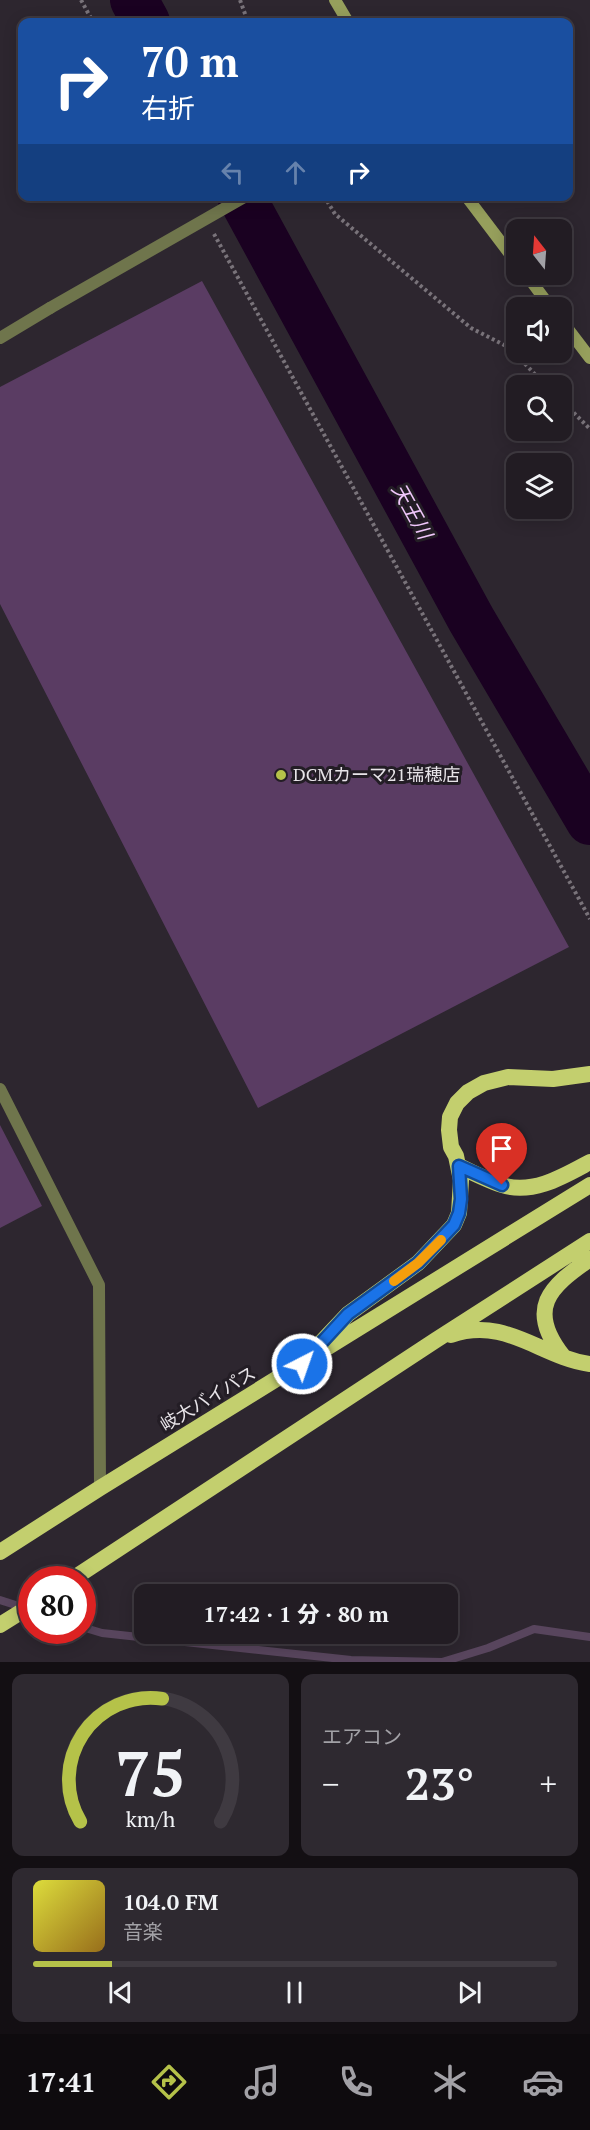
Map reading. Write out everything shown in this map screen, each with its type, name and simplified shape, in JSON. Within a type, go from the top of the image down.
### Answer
[{"type":"highway","points":[[302,1364],[348,1314],[418,1263],[454,1225],[461,1199],[459,1166],[451,1147],[449,1130],[450,1117],[457,1103],[468,1092],[484,1083],[508,1077],[554,1079],[590,1074]]},
{"type":"highway","points":[[459,1166],[502,1185],[518,1188],[537,1186],[567,1175],[590,1162]]},
{"type":"highway","name":"岐大バイパス","points":[[0,1552],[590,1185]]},
{"type":"highway","points":[[92,1566],[590,1241]]},
{"type":"highway","points":[[565,1359],[552,1340],[544,1307],[553,1288],[590,1259]]},
{"type":"highway","points":[[436,1340],[459,1332],[494,1330],[522,1338],[565,1359],[590,1364]]},
{"type":"highway","points":[[0,1624],[18,1613]]},
{"type":"main road","points":[[335,0],[346,18]]},
{"type":"main road","points":[[470,201],[506,249]]},
{"type":"main road","points":[[572,334],[590,358]]},
{"type":"street","points":[[0,338],[237,201]]},
{"type":"street","points":[[0,1089],[99,1285],[100,1488]]},
{"type":"path","points":[[81,0],[91,18]]},
{"type":"path","points":[[240,0],[247,18]]},
{"type":"path","points":[[327,201],[335,214],[471,328],[510,348],[536,375]]},
{"type":"path","points":[[210,227],[590,919]]},
{"type":"path","points":[[572,411],[590,429]]},
{"type":"building","name":"DCMカーマ21瑞穂店","points":[[202,281],[569,947],[258,1108],[0,604],[0,387]]},
{"type":"building","points":[[0,1125],[42,1206],[0,1228]]},
{"type":"waterway","name":"天王川","points":[[134,0],[144,18]]},
{"type":"waterway","name":"天王川","points":[[244,201],[471,619],[590,821]]},
{"type":"waterway","points":[[0,1600],[18,1606]]},
{"type":"waterway","points":[[96,1631],[351,1660],[442,1662],[488,1648],[534,1629],[590,1637]]},
{"type":"slow traffic","points":[[394,1281],[418,1263],[441,1240]]},
{"type":"place","name":"DCMカーマ21瑞穂店","points":[[281,775]]},
{"type":"route","points":[[302,1364],[348,1314],[418,1263],[454,1225],[461,1199],[459,1166],[502,1185]]}]
